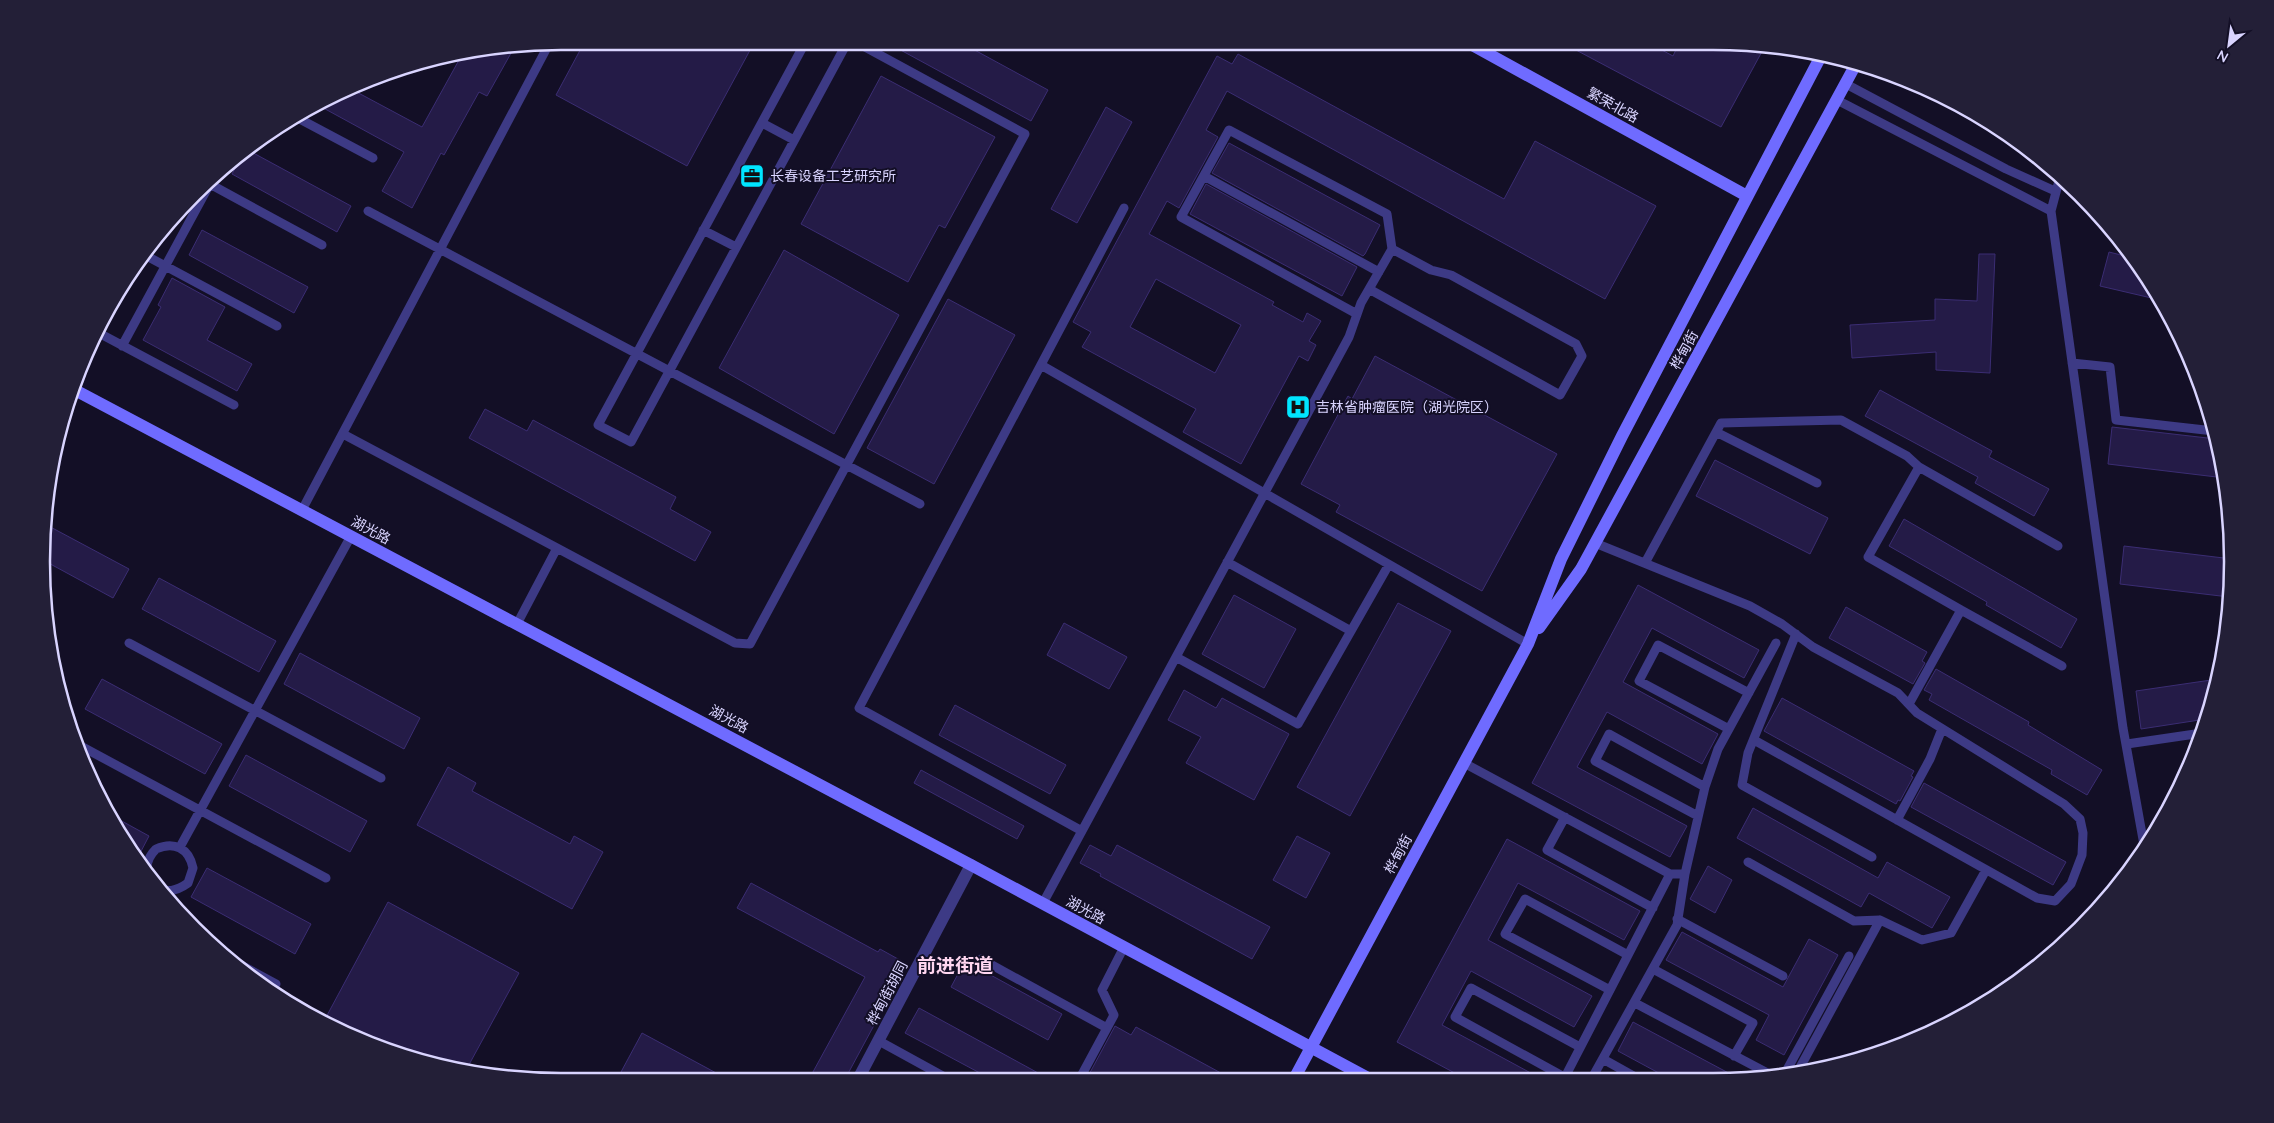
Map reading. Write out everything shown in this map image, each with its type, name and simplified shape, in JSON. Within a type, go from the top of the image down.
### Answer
[{"type":"street","name":"繁荣北路","points":[[1482,50],[1747,196]]},
{"type":"street","name":"桦甸街","points":[[1297,1073],[1528,644],[1566,550],[1622,436],[1818,61]]},
{"type":"street","name":"桦甸街","points":[[1528,644],[1581,569],[1853,70]]},
{"type":"street","name":"湖光路","points":[[79,392],[1043,903],[1359,1073]]},
{"type":"street","name":"桦甸街胡同","points":[[861,1073],[971,865]]},
{"type":"lane","points":[[302,510],[545,50]]},
{"type":"lane","points":[[801,50],[598,426],[631,442],[843,50]]},
{"type":"lane","points":[[343,434],[735,643],[750,644],[1026,134],[871,50]]},
{"type":"lane","points":[[1846,84],[2006,169],[2055,191]]},
{"type":"lane","points":[[1837,100],[2051,211]]},
{"type":"lane","points":[[303,121],[373,158]]},
{"type":"lane","points":[[762,123],[794,140]]},
{"type":"lane","points":[[1043,903],[1349,336],[1369,289],[1392,249],[1387,214],[1229,130],[1181,218],[1357,314]]},
{"type":"lane","points":[[1204,176],[1379,272]]},
{"type":"lane","points":[[2057,184],[2051,211],[2127,744],[2143,838]]},
{"type":"lane","points":[[216,185],[322,245]]},
{"type":"lane","points":[[122,346],[201,199]]},
{"type":"lane","points":[[1082,831],[859,708],[1124,208]]},
{"type":"lane","points":[[368,211],[920,504]]},
{"type":"lane","points":[[704,230],[736,247]]},
{"type":"lane","points":[[1369,289],[1560,395],[1582,356],[1576,344],[1451,274],[1430,270],[1392,249]]},
{"type":"lane","points":[[150,258],[277,326]]},
{"type":"lane","points":[[103,335],[234,405]]},
{"type":"lane","points":[[2072,363],[2110,366],[2116,420],[2207,430]]},
{"type":"lane","points":[[1041,365],[1388,566],[1528,644]]},
{"type":"lane","points":[[1645,563],[1721,423],[1841,420],[1907,456],[1919,467],[2058,546]]},
{"type":"lane","points":[[1716,432],[1817,483]]},
{"type":"lane","points":[[1919,467],[1868,557],[2062,666]]},
{"type":"lane","points":[[180,847],[351,536]]},
{"type":"lane","points":[[1595,543],[1750,606],[1782,624],[1813,647],[1898,693],[1917,713],[2064,804],[2080,819],[2083,833],[2082,855],[2071,884],[2055,901],[2036,898],[1754,740]]},
{"type":"lane","points":[[517,624],[557,548]]},
{"type":"lane","points":[[1227,562],[1351,631]]},
{"type":"lane","points":[[1176,657],[1298,724],[1388,566]]},
{"type":"lane","points":[[1909,704],[1960,610]]},
{"type":"lane","points":[[1796,634],[1748,753],[1742,785],[1872,857]]},
{"type":"lane","points":[[129,643],[381,778]]},
{"type":"lane","points":[[1595,1073],[1677,925],[1685,874],[1705,786],[1718,749],[1776,643]]},
{"type":"lane","points":[[1729,729],[1639,681],[1658,645],[1749,693]]},
{"type":"lane","points":[[1897,820],[1930,759],[1942,728]]},
{"type":"lane","points":[[1698,816],[1595,761],[1609,734],[1705,786]]},
{"type":"lane","points":[[2127,744],[2194,734]]},
{"type":"lane","points":[[86,749],[326,878]]},
{"type":"lane","points":[[1464,762],[1670,874],[1685,874]]},
{"type":"lane","points":[[1565,817],[1547,850],[1653,908]]},
{"type":"lane","points":[[149,863],[150,856],[164,846],[180,847],[192,860],[192,876],[182,888],[169,889]]},
{"type":"lane","points":[[1748,862],[1854,921],[1880,920],[1922,940],[1951,933],[1986,870]]},
{"type":"lane","points":[[1567,1073],[1670,874]]},
{"type":"lane","points":[[1610,990],[1506,934],[1524,899],[1628,956]]},
{"type":"lane","points":[[1678,919],[1783,976]]},
{"type":"lane","points":[[1801,1065],[1880,920]]},
{"type":"lane","points":[[1083,1073],[1114,1015],[1102,990],[1124,947]]},
{"type":"lane","points":[[1788,1067],[1848,956]]},
{"type":"lane","points":[[981,959],[1107,1028]]},
{"type":"lane","points":[[1653,969],[1753,1022],[1734,1056]]},
{"type":"lane","points":[[265,978],[276,984]]},
{"type":"lane","points":[[1556,1073],[1455,1018],[1471,988],[1580,1047]]},
{"type":"lane","points":[[1635,1002],[1762,1071]]},
{"type":"lane","points":[[879,1041],[937,1073]]},
{"type":"lane","points":[[1603,1059],[1628,1073]]},
{"type":"building","points":[[580,50],[750,50],[687,166],[556,95]]},
{"type":"building","points":[[901,50],[975,50],[1048,90],[1031,121]]},
{"type":"building","points":[[1576,50],[1662,50],[1673,56],[1676,50],[1762,52],[1721,127]]},
{"type":"building","points":[[511,53],[487,96],[479,92],[444,155],[441,153],[412,208],[382,191],[404,152],[325,109],[358,93],[422,127],[459,61]]},
{"type":"building","points":[[1238,54],[1504,199],[1535,141],[1656,206],[1605,299],[1227,91],[1206,130],[1218,137],[1179,208],[1167,201],[1149,234],[1274,302],[1272,305],[1303,322],[1307,313],[1321,321],[1309,341],[1316,345],[1308,361],[1299,356],[1241,464],[1183,432],[1196,409],[1082,347],[1091,332],[1073,322],[1217,56],[1232,64]],"holes":[[[1156,279],[1241,325],[1215,373],[1130,327]]]},
{"type":"building","points":[[881,76],[995,137],[945,228],[939,225],[908,282],[801,224]]},
{"type":"building","points":[[1106,107],[1132,122],[1077,223],[1051,209]]},
{"type":"building","points":[[1229,143],[1380,225],[1365,254],[1363,256],[1212,173]]},
{"type":"building","points":[[254,153],[351,206],[337,232],[232,174],[236,168]]},
{"type":"building","points":[[1206,184],[1357,267],[1342,296],[1190,214]]},
{"type":"building","points":[[202,230],[308,287],[294,313],[189,255]]},
{"type":"building","points":[[784,250],[899,315],[834,434],[719,368]]},
{"type":"building","points":[[2109,252],[2122,255],[2150,298],[2100,286]]},
{"type":"building","points":[[1979,254],[1995,254],[1990,373],[1936,370],[1936,352],[1852,358],[1850,325],[1935,320],[1935,299],[1977,301]]},
{"type":"building","points":[[172,278],[225,307],[207,340],[252,364],[237,391],[143,340],[161,307],[158,305]]},
{"type":"building","points":[[948,299],[1015,335],[934,484],[867,448]]},
{"type":"building","points":[[1375,356],[1557,454],[1482,591],[1336,512],[1340,505],[1301,484],[1348,396],[1352,399]]},
{"type":"building","points":[[1880,390],[1992,451],[1989,457],[2049,489],[2034,516],[1975,483],[1978,477],[1865,416]]},
{"type":"building","points":[[485,409],[527,431],[533,420],[676,497],[670,509],[711,532],[695,561],[469,438]]},
{"type":"building","points":[[2112,427],[2209,438],[2217,477],[2108,464]]},
{"type":"building","points":[[1715,460],[1828,518],[1810,554],[1696,496]]},
{"type":"building","points":[[1904,519],[2077,619],[2061,648],[1986,605],[1987,602],[1889,546]]},
{"type":"building","points":[[51,527],[129,569],[113,598],[50,564]]},
{"type":"building","points":[[2124,546],[2224,558],[2223,596],[2120,584]]},
{"type":"building","points":[[159,578],[276,641],[259,672],[142,609]]},
{"type":"building","points":[[1638,585],[1759,650],[1744,678],[1652,628],[1623,682],[1718,734],[1702,764],[1607,712],[1577,767],[1687,826],[1670,857],[1532,783]]},
{"type":"building","points":[[1234,595],[1296,629],[1264,688],[1202,654]]},
{"type":"building","points":[[1398,603],[1451,631],[1350,816],[1297,787]]},
{"type":"building","points":[[1846,607],[1927,652],[1922,661],[1925,663],[1913,684],[1829,638]]},
{"type":"building","points":[[1064,623],[1127,657],[1109,689],[1047,655]]},
{"type":"building","points":[[300,653],[420,718],[404,749],[284,684]]},
{"type":"building","points":[[1936,669],[2029,722],[2028,725],[2102,770],[2087,795],[2051,774],[2052,770],[1929,700],[1932,694],[1924,690]]},
{"type":"building","points":[[102,679],[222,744],[205,774],[85,709]]},
{"type":"building","points":[[2210,680],[2199,720],[2141,729],[2136,691]]},
{"type":"building","points":[[1184,690],[1216,708],[1222,698],[1289,734],[1254,800],[1186,763],[1201,737],[1168,720]]},
{"type":"building","points":[[1782,698],[1914,771],[1911,776],[1913,777],[1900,801],[1898,800],[1896,804],[1764,731]]},
{"type":"building","points":[[955,705],[1066,765],[1050,794],[939,735]]},
{"type":"building","points":[[246,755],[367,821],[350,852],[229,786]]},
{"type":"building","points":[[448,767],[476,783],[472,791],[570,844],[574,836],[603,852],[572,909],[417,825]]},
{"type":"building","points":[[921,770],[1024,826],[1017,839],[914,783]]},
{"type":"building","points":[[1924,783],[2066,862],[2053,885],[1911,807]]},
{"type":"building","points":[[1753,808],[1878,878],[1887,862],[1950,897],[1932,928],[1869,893],[1861,907],[1737,838]]},
{"type":"building","points":[[121,821],[149,836],[141,852]]},
{"type":"building","points":[[1297,836],[1330,853],[1306,898],[1273,880]]},
{"type":"building","points":[[1507,839],[1640,911],[1624,940],[1518,883],[1488,940],[1592,996],[1574,1027],[1471,971],[1442,1025],[1531,1073],[1455,1073],[1397,1042]]},
{"type":"building","points":[[1090,845],[1111,856],[1117,845],[1270,927],[1252,959],[1100,876],[1101,874],[1080,863]]},
{"type":"building","points":[[1708,866],[1732,880],[1715,913],[1690,899]]},
{"type":"building","points":[[207,868],[311,924],[295,954],[191,897]]},
{"type":"building","points":[[751,883],[878,952],[880,949],[907,964],[848,1073],[812,1073],[865,977],[737,908]]},
{"type":"building","points":[[388,902],[519,973],[469,1064],[429,1056],[397,1046],[327,1016]]},
{"type":"building","points":[[1682,932],[1783,987],[1809,939],[1838,955],[1784,1055],[1756,1040],[1769,1015],[1666,960]]},
{"type":"building","points":[[965,961],[1062,1014],[1048,1040],[951,987]]},
{"type":"building","points":[[919,1008],[1038,1073],[980,1073],[905,1033]]},
{"type":"building","points":[[1633,1022],[1728,1073],[1659,1073],[1618,1051]]},
{"type":"building","points":[[1115,1026],[1131,1035],[1136,1027],[1221,1073],[1090,1073]]},
{"type":"building","points":[[642,1033],[716,1073],[623,1073],[621,1072]]},
{"type":"place","name":"长春设备工艺研究所","points":[[752,176]]},
{"type":"place","name":"吉林省肿瘤医院（湖光院区）","points":[[1298,407]]},
{"type":"district","name":"前进街道","points":[[955,965]]}]
